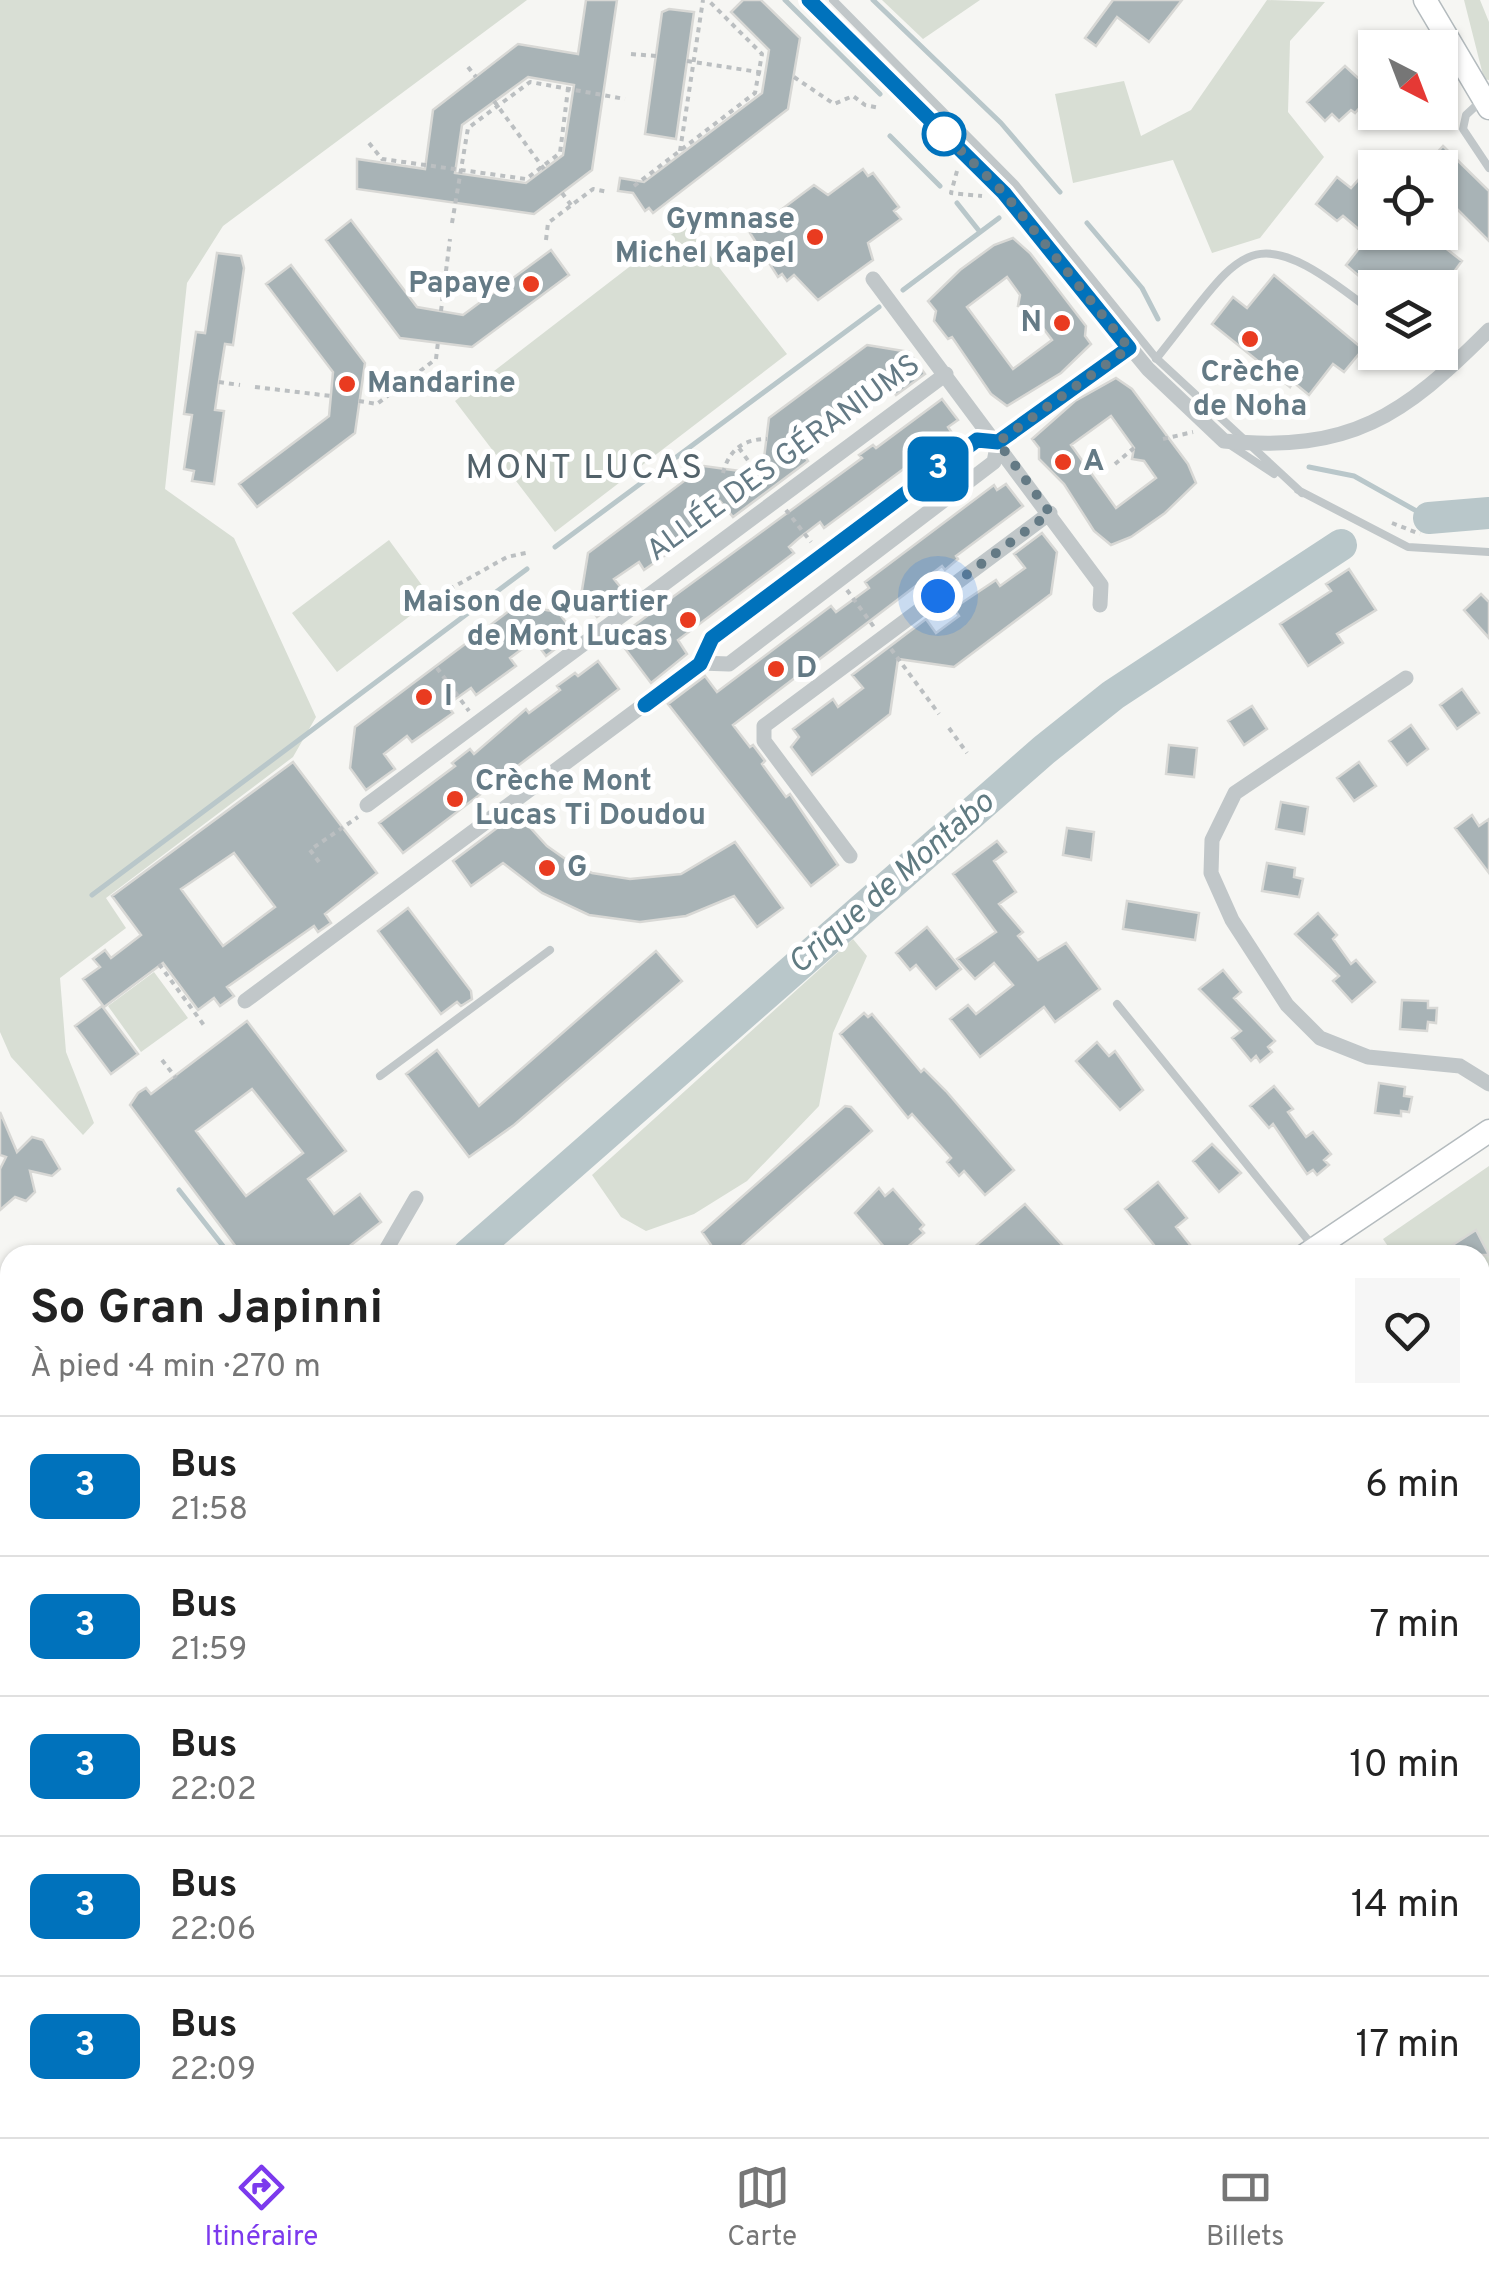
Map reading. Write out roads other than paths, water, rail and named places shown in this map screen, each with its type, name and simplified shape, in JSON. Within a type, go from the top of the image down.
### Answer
[{"type":"main road","points":[[1425,0],[1486,103]]},
{"type":"main road","points":[[1320,1245],[1489,1130]]},
{"type":"street","points":[[809,0],[1004,193],[1129,348],[1152,364],[1207,428],[1224,441],[1244,443],[1360,431],[1423,394],[1489,330]]},
{"type":"street","points":[[873,279],[1101,585],[1100,606]]},
{"type":"street","points":[[244,1000],[700,664],[712,638],[977,440],[998,442],[1129,348]]},
{"type":"street","name":"ALLÉE DES GÉRANIUMS","points":[[363,811],[946,374]]},
{"type":"street","points":[[700,664],[729,664],[994,462],[998,442]]},
{"type":"street","points":[[850,856],[764,741],[764,726],[1050,513]]},
{"type":"street","points":[[1406,678],[1236,793],[1212,840],[1211,873],[1232,920],[1287,1005],[1320,1038],[1368,1058],[1460,1066],[1489,1084]]},
{"type":"street","points":[[389,1245],[416,1198]]},
{"type":"lane","points":[[833,0],[1014,184],[1152,364],[1302,493]]},
{"type":"lane","points":[[1486,103],[1466,115],[1463,130],[1489,168]]},
{"type":"lane","points":[[1152,364],[1225,270],[1244,257],[1265,252],[1285,255],[1322,272],[1358,301]]},
{"type":"lane","points":[[1224,441],[1302,493],[1408,548],[1489,552]]},
{"type":"lane","points":[[380,1076],[550,950]]},
{"type":"lane","points":[[1117,1004],[1305,1245]]},
{"type":"waterway","points":[[785,0],[880,94]]},
{"type":"waterway","points":[[873,0],[1001,123],[1060,192]]},
{"type":"waterway","points":[[890,136],[940,186]]},
{"type":"waterway","points":[[957,203],[980,232]]},
{"type":"waterway","points":[[903,290],[999,218]]},
{"type":"waterway","points":[[1087,223],[1142,288],[1158,319]]},
{"type":"waterway","points":[[555,547],[879,307]]},
{"type":"waterway","points":[[1309,467],[1354,476],[1429,518]]},
{"type":"waterway","name":"Crique de Montabo","points":[[1429,518],[1489,513]]},
{"type":"waterway","name":"Crique de Montabo","points":[[479,1245],[1044,750],[1113,695],[1341,545]]},
{"type":"waterway","points":[[92,895],[527,569]]},
{"type":"waterway","points":[[179,1190],[222,1245]]},
{"type":"place","name":"Gymnase Michel Kapel","points":[[815,237]]},
{"type":"place","name":"Papaye","points":[[531,284]]},
{"type":"place","name":"N","points":[[1062,323]]},
{"type":"place","name":"Crèche de Noha","points":[[1250,339]]},
{"type":"place","name":"Mandarine","points":[[347,384]]},
{"type":"place","name":"A","points":[[1063,462]]},
{"type":"place","name":"Maison de Quartier de Mont Lucas","points":[[688,620]]},
{"type":"place","name":"D","points":[[776,669]]},
{"type":"place","name":"I","points":[[424,697]]},
{"type":"place","name":"Crèche Mont Lucas Ti Doudou","points":[[455,799]]},
{"type":"place","name":"G","points":[[547,868]]},
{"type":"district","name":"MONT LUCAS","points":[[585,469]]}]
